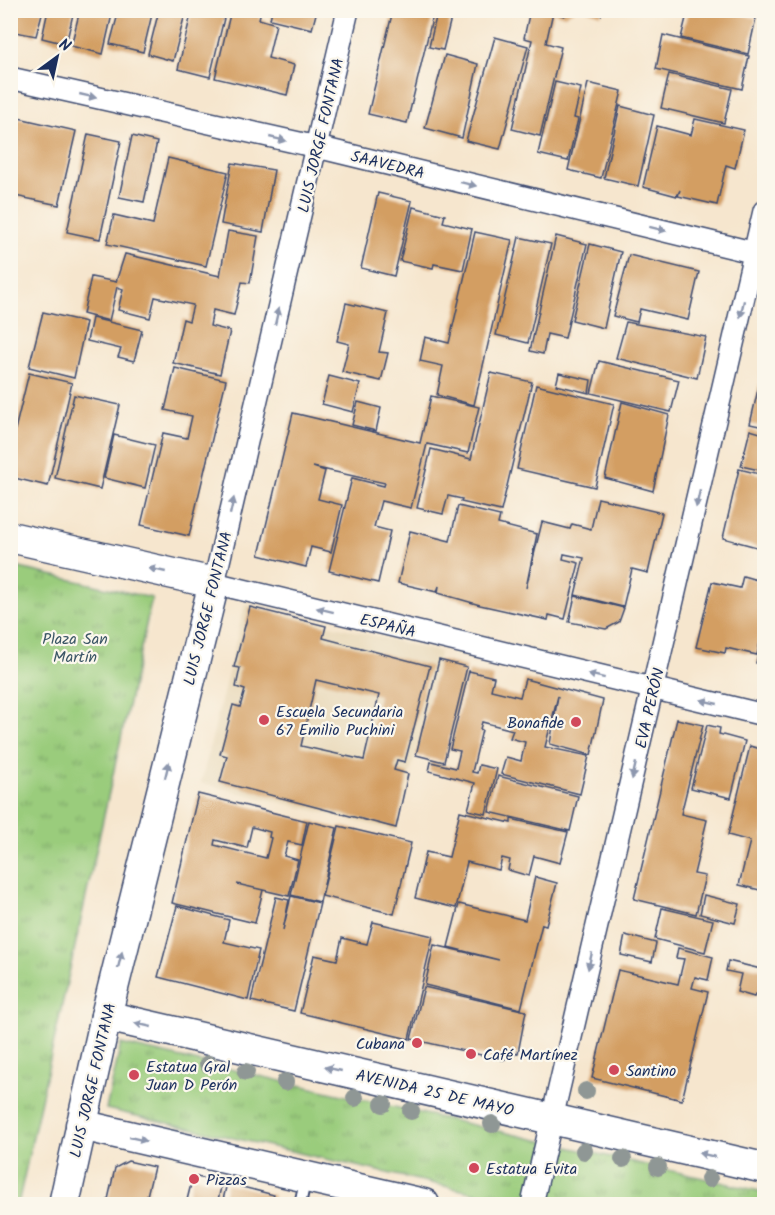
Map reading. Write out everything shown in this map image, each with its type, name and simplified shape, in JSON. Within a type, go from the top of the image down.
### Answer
[{"type":"main road","name":"ESPAÑA","points":[[10,537],[214,583]]},
{"type":"main road","name":"LUIS JORGE FONTANA","points":[[64,1204],[106,1016],[214,583]]},
{"type":"main road","name":"AVENIDA 25 DE MAYO","points":[[106,1016],[765,1168]]},
{"type":"main road","points":[[81,1125],[303,1191],[424,1204]]},
{"type":"street","name":"LUIS JORGE FONTANA","points":[[214,583],[348,10]]},
{"type":"street","name":"SAAVEDRA","points":[[10,78],[317,147],[760,254]]},
{"type":"street","name":"EVA PERÓN","points":[[532,1204],[653,690],[760,254],[765,211]]},
{"type":"street","name":"ESPAÑA","points":[[214,583],[765,715]]},
{"type":"shaded area","points":[[245,604],[440,652],[396,831],[201,783]]},
{"type":"green space","name":"Plaza San Martín","points":[[11,566],[152,598],[18,1204],[10,1204]]},
{"type":"green space","points":[[121,1044],[764,1192],[764,1204],[523,1204],[106,1109]]},
{"type":"building","points":[[10,10],[43,10],[36,36],[10,31]]},
{"type":"building","points":[[48,10],[74,10],[66,44],[42,38]]},
{"type":"building","points":[[80,10],[113,10],[103,54],[71,46]]},
{"type":"building","points":[[119,10],[153,10],[143,52],[110,44]]},
{"type":"building","points":[[159,10],[186,10],[173,61],[148,54]]},
{"type":"building","points":[[192,10],[226,10],[210,77],[178,69]]},
{"type":"building","points":[[231,10],[261,10],[259,19],[276,24],[268,58],[294,65],[287,95],[215,78]]},
{"type":"building","points":[[272,10],[317,10],[312,29],[270,19]]},
{"type":"building","points":[[393,10],[413,10],[433,15],[407,123],[368,114]]},
{"type":"building","points":[[429,10],[453,10],[443,50],[429,47],[437,13]]},
{"type":"building","points":[[530,10],[575,10],[564,16],[553,12],[546,43],[561,47],[540,136],[512,129],[532,40],[524,38]]},
{"type":"building","points":[[586,10],[602,10],[601,15]]},
{"type":"building","points":[[688,10],[723,10],[756,18],[748,54],[681,38]]},
{"type":"building","points":[[663,35],[749,56],[742,89],[656,69]]},
{"type":"building","points":[[495,37],[528,46],[500,149],[466,141]]},
{"type":"building","points":[[445,55],[478,64],[462,138],[425,128]]},
{"type":"building","points":[[669,74],[732,89],[724,123],[661,108]]},
{"type":"building","points":[[555,82],[581,88],[574,118],[578,119],[568,161],[538,154]]},
{"type":"building","points":[[588,83],[622,91],[601,178],[568,170]]},
{"type":"building","points":[[620,106],[654,115],[638,186],[604,178]]},
{"type":"building","points":[[10,116],[76,131],[59,205],[10,195]]},
{"type":"building","points":[[695,119],[744,130],[735,168],[726,165],[717,205],[678,196],[680,190],[677,196],[643,187],[657,126],[691,135]]},
{"type":"building","points":[[88,134],[121,141],[100,239],[67,232]]},
{"type":"building","points":[[132,136],[157,142],[144,202],[119,197]]},
{"type":"building","points":[[168,158],[228,172],[206,266],[107,244],[114,215],[153,224]]},
{"type":"building","points":[[232,163],[274,170],[263,232],[221,224]]},
{"type":"building","points":[[378,193],[412,201],[394,276],[361,268]]},
{"type":"building","points":[[413,207],[445,215],[443,222],[472,229],[463,270],[434,264],[433,268],[400,261]]},
{"type":"building","points":[[228,231],[258,236],[250,283],[242,282],[234,315],[213,310],[210,326],[230,331],[220,374],[173,363],[183,319],[189,321],[193,305],[155,297],[150,318],[118,310],[123,289],[117,287],[109,321],[83,314],[91,277],[116,282],[125,254],[220,276]]},
{"type":"building","points":[[475,232],[512,240],[474,405],[437,395],[443,366],[420,361],[425,337],[449,343]]},
{"type":"building","points":[[556,236],[587,244],[565,338],[547,334],[543,354],[530,351]]},
{"type":"building","points":[[519,237],[551,244],[528,343],[496,335]]},
{"type":"building","points":[[590,244],[621,252],[604,328],[572,320]]},
{"type":"building","points":[[629,255],[699,272],[688,320],[640,309],[637,322],[613,316]]},
{"type":"building","points":[[346,303],[388,313],[379,352],[388,353],[381,381],[342,372],[349,344],[337,341]]},
{"type":"building","points":[[43,312],[86,322],[74,378],[29,367]]},
{"type":"building","points":[[92,318],[142,330],[134,361],[118,357],[121,349],[87,341]]},
{"type":"building","points":[[626,322],[706,337],[697,378],[616,358]]},
{"type":"building","points":[[764,359],[764,378],[759,377]]},
{"type":"building","points":[[599,361],[679,380],[671,412],[591,393]]},
{"type":"building","points":[[175,368],[226,380],[189,536],[141,525],[163,433],[187,438],[192,416],[165,410]]},
{"type":"building","points":[[29,373],[72,383],[48,486],[10,477],[10,450]]},
{"type":"building","points":[[491,373],[532,382],[501,511],[461,502],[462,499],[448,496],[443,514],[417,508],[431,449],[471,459]]},
{"type":"building","points":[[559,373],[591,380],[589,393],[556,385]]},
{"type":"building","points":[[329,376],[360,384],[353,412],[322,404]]},
{"type":"building","points":[[760,381],[764,382],[764,427],[750,424]]},
{"type":"building","points":[[536,385],[614,404],[595,487],[517,469]]},
{"type":"building","points":[[74,395],[120,405],[100,489],[55,478]]},
{"type":"building","points":[[431,396],[479,407],[468,453],[427,444],[411,508],[381,501],[374,527],[390,531],[378,583],[329,571],[352,478],[384,486],[385,483],[313,467],[325,471],[318,499],[342,505],[331,552],[311,547],[306,567],[259,555],[293,413],[420,443]]},
{"type":"building","points":[[358,402],[381,408],[376,431],[352,425]]},
{"type":"building","points":[[622,402],[669,415],[653,491],[605,478]]},
{"type":"building","points":[[750,430],[764,434],[764,471],[741,466]]},
{"type":"building","points":[[114,435],[155,445],[145,488],[104,478]]},
{"type":"building","points":[[739,469],[764,475],[764,549],[723,538]]},
{"type":"building","points":[[598,498],[662,513],[648,573],[632,569],[623,607],[575,595],[584,558],[564,554],[563,559],[579,563],[565,619],[549,615],[548,620],[480,605],[438,593],[439,586],[437,592],[398,583],[410,531],[450,541],[458,506],[500,516],[498,524],[537,534],[526,588],[542,522],[570,529],[572,524],[591,529]]},
{"type":"building","points":[[743,576],[764,582],[764,624],[757,655],[726,648],[725,653],[696,647],[712,582],[740,588]]},
{"type":"building","points":[[575,596],[624,608],[619,622],[606,629],[569,622]]},
{"type":"building","points":[[250,607],[326,626],[323,638],[430,666],[405,762],[397,760],[394,770],[408,774],[396,828],[220,782],[227,756],[220,754],[233,705],[240,707],[245,690],[236,687],[240,668],[234,667]],"holes":[[[316,680],[379,695],[364,760],[301,746]]]},
{"type":"building","points":[[764,633],[764,665],[756,663]]},
{"type":"building","points":[[439,660],[467,667],[444,762],[416,755]]},
{"type":"building","points":[[469,671],[494,677],[491,690],[520,697],[525,679],[603,700],[591,755],[550,744],[558,696],[545,747],[589,756],[580,794],[501,774],[506,757],[521,761],[525,742],[510,738],[513,730],[482,722],[472,772],[477,773],[479,765],[497,769],[486,814],[468,810],[475,783],[429,771],[431,762],[456,768],[460,751],[450,749]]},
{"type":"building","points":[[677,719],[703,725],[681,814],[707,820],[694,874],[705,876],[696,914],[634,899]]},
{"type":"building","points":[[707,725],[720,728],[719,734],[745,741],[731,798],[691,788]]},
{"type":"building","points":[[750,746],[764,750],[764,891],[739,885],[750,841],[728,835]]},
{"type":"building","points":[[498,776],[578,796],[570,831],[489,812]]},
{"type":"building","points":[[198,794],[307,821],[302,845],[288,842],[284,856],[298,860],[289,896],[263,890],[255,923],[172,903]],"holes":[[[252,827],[270,832],[269,837],[271,838],[266,858],[214,845],[215,840],[247,848]]]},
{"type":"building","points":[[460,811],[511,823],[511,819],[568,832],[560,863],[534,856],[529,876],[508,870],[510,860],[502,858],[499,870],[467,862],[456,908],[415,898],[426,852],[449,857]]},
{"type":"building","points":[[309,821],[337,828],[320,902],[291,895]]},
{"type":"building","points":[[339,826],[411,843],[394,914],[322,896]]},
{"type":"building","points":[[535,877],[557,883],[546,925],[542,924],[521,1009],[425,985],[434,945],[499,960],[448,947],[459,904],[525,920]]},
{"type":"building","points":[[704,895],[740,904],[735,923],[700,914]]},
{"type":"building","points":[[291,896],[320,903],[294,1011],[251,1001],[276,897],[289,900],[283,930]]},
{"type":"building","points":[[177,906],[229,920],[224,942],[259,950],[248,1000],[158,977]]},
{"type":"building","points":[[662,908],[713,920],[705,952],[655,939]]},
{"type":"building","points":[[373,922],[433,936],[409,1039],[300,1013],[314,955],[337,960],[342,938],[367,944]]},
{"type":"building","points":[[625,935],[656,943],[652,962],[621,955]]},
{"type":"building","points":[[678,948],[713,957],[708,980],[695,977],[692,988],[708,992],[682,1100],[592,1078],[618,970],[678,984],[684,959],[676,958]]},
{"type":"building","points":[[764,957],[764,997],[755,994],[754,997],[737,992],[741,974],[726,971],[728,961],[761,969]]},
{"type":"building","points":[[424,987],[526,1011],[518,1053],[503,1060],[411,1039]]},
{"type":"building","points":[[128,1161],[154,1167],[145,1204],[107,1204],[115,1168]]},
{"type":"building","points":[[193,1176],[222,1183],[217,1204],[186,1204]]},
{"type":"building","points":[[227,1183],[274,1195],[272,1204],[222,1204]]},
{"type":"place","name":"Escuela Secundaria 67 Emilio Puchini","points":[[264,720]]},
{"type":"place","name":"Bonafide","points":[[576,722]]},
{"type":"place","name":"Cubana","points":[[417,1043]]},
{"type":"place","name":"Café Martínez","points":[[471,1054]]},
{"type":"place","name":"Santino","points":[[614,1070]]},
{"type":"place","name":"Estatua Gral Juan D Perón","points":[[134,1075]]},
{"type":"place","name":"Estatua Evita","points":[[474,1168]]},
{"type":"place","name":"Pizzas","points":[[194,1179]]}]
